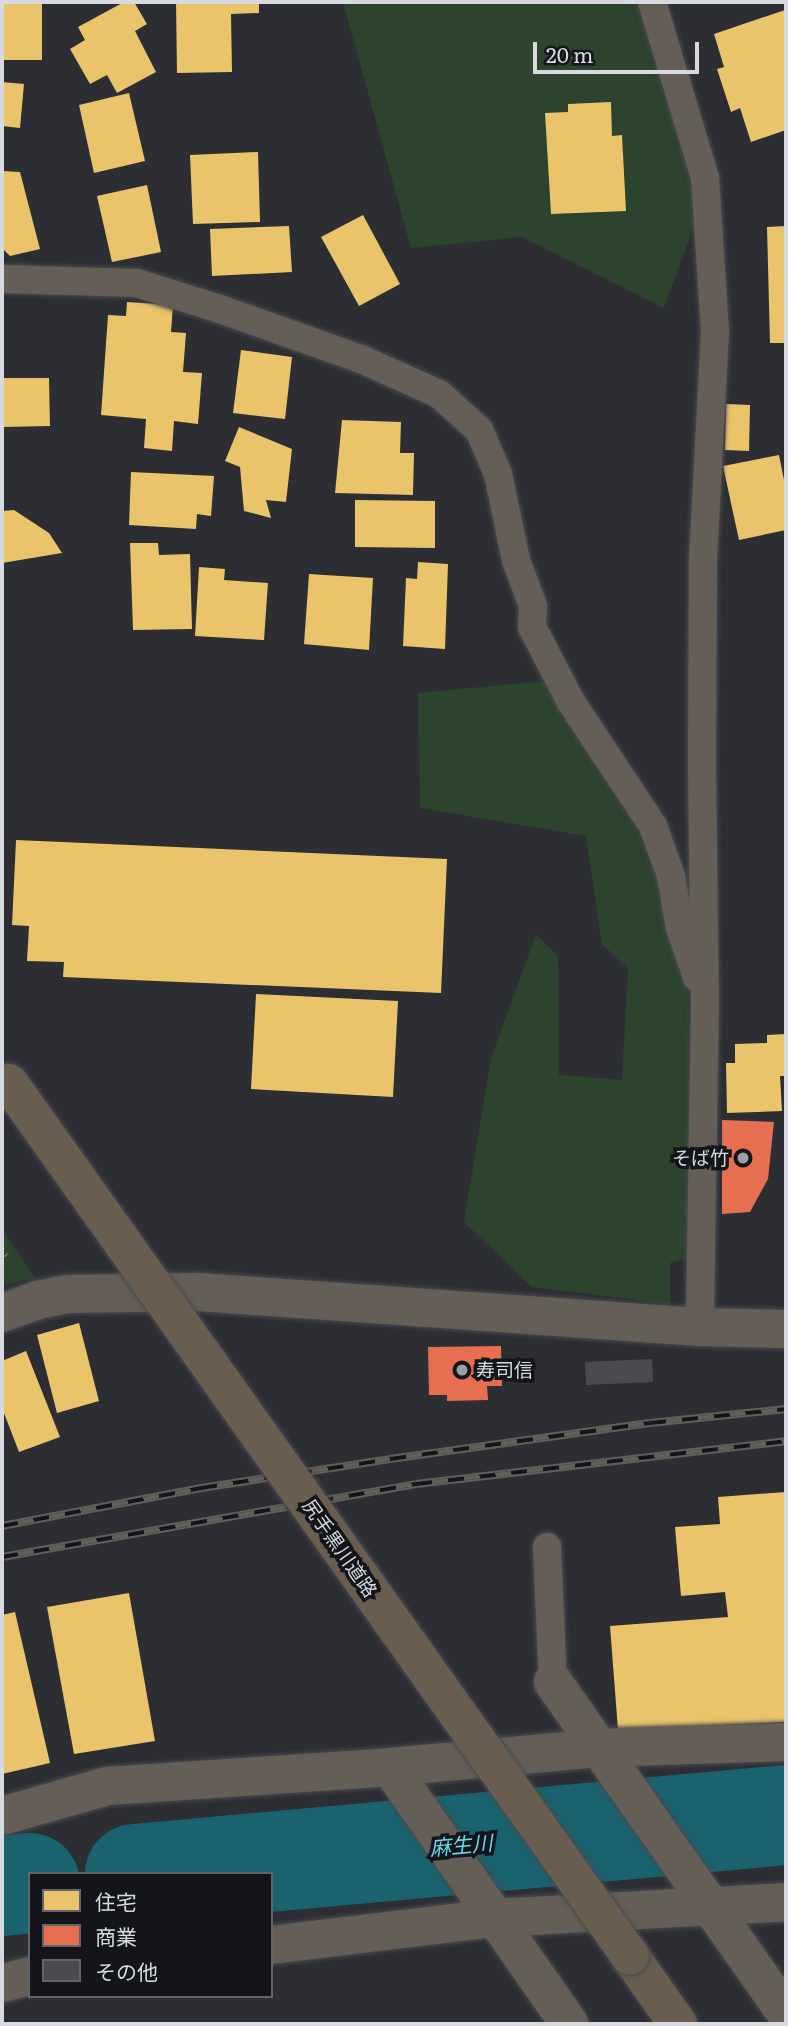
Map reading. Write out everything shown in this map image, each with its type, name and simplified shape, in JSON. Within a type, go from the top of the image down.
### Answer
[{"type":"main road","name":"尻手黒川道路","points":[[6,1077],[678,2024]]},
{"type":"street","points":[[2,1313],[37,1300],[68,1294],[198,1293],[700,1327],[786,1329]]},
{"type":"street","points":[[554,1682],[786,2014]]},
{"type":"street","points":[[2,1816],[107,1786],[390,1767],[598,1748],[786,1742]]},
{"type":"street","points":[[390,1767],[569,2024]]},
{"type":"street","points":[[273,1945],[486,1907],[706,1900],[786,1902]]},
{"type":"street","points":[[2,1983],[28,1976]]},
{"type":"lane","points":[[652,2],[705,177],[715,331],[704,557],[702,768],[705,999],[700,1327]]},
{"type":"lane","points":[[2,279],[137,283],[217,308],[362,359],[439,394],[479,430],[498,474],[516,560],[533,606],[532,627],[571,702],[653,826],[671,876],[680,928],[705,999]]},
{"type":"lane","points":[[547,1547],[554,1682]]},
{"type":"path","points":[[2,1248],[8,1259]]},
{"type":"green space","points":[[343,2],[648,2],[701,207],[664,308],[522,237],[411,248]]},
{"type":"green space","points":[[575,678],[624,804],[687,924],[691,1257],[670,1263],[670,1304],[532,1287],[464,1222],[491,1058],[536,934],[558,956],[559,1075],[622,1080],[628,969],[602,944],[586,836],[420,808],[418,693]]},
{"type":"green space","points":[[2,1228],[35,1278],[2,1286]]},
{"type":"building: 住宅","points":[[2,2],[42,2],[42,60],[2,60]]},
{"type":"building: 住宅","points":[[124,2],[134,2],[147,24],[135,31],[156,72],[117,93],[107,75],[90,84],[70,49],[85,40],[78,27]]},
{"type":"building: 住宅","points":[[176,2],[259,2],[259,13],[231,14],[232,72],[177,73]]},
{"type":"building: 住宅","points":[[785,10],[786,130],[751,142],[740,108],[731,112],[717,69],[724,67],[714,34]]},
{"type":"building: 住宅","points":[[2,82],[24,84],[20,128],[2,126]]},
{"type":"building: 住宅","points":[[129,93],[145,161],[94,173],[79,105]]},
{"type":"building: 住宅","points":[[611,102],[612,136],[622,135],[626,211],[551,214],[545,113],[568,112],[568,104]]},
{"type":"building: 住宅","points":[[258,152],[260,222],[193,224],[190,155]]},
{"type":"building: 住宅","points":[[2,171],[20,172],[40,249],[10,256],[2,248]]},
{"type":"building: 住宅","points":[[147,185],[161,252],[112,262],[97,196]]},
{"type":"building: 住宅","points":[[363,215],[400,284],[359,306],[321,237]]},
{"type":"building: 住宅","points":[[289,226],[292,272],[212,276],[210,229]]},
{"type":"building: 住宅","points":[[786,226],[786,343],[770,343],[767,227]]},
{"type":"building: 住宅","points":[[127,302],[173,305],[171,332],[186,333],[183,372],[202,373],[198,424],[174,421],[172,451],[144,448],[146,419],[101,415],[108,315],[126,316]]},
{"type":"building: 住宅","points":[[241,350],[292,357],[285,419],[233,413]]},
{"type":"building: 住宅","points":[[2,378],[49,378],[50,426],[2,427]]},
{"type":"building: 住宅","points":[[726,404],[750,405],[749,451],[725,450]]},
{"type":"building: 住宅","points":[[342,420],[401,422],[400,453],[414,453],[413,495],[335,493]]},
{"type":"building: 住宅","points":[[239,427],[292,449],[286,502],[266,500],[271,518],[244,511],[240,467],[225,461]]},
{"type":"building: 住宅","points":[[779,455],[786,490],[786,530],[739,540],[723,466]]},
{"type":"building: 住宅","points":[[131,472],[214,476],[211,516],[197,514],[196,529],[129,525]]},
{"type":"building: 住宅","points":[[355,500],[435,501],[435,548],[355,547]]},
{"type":"building: 住宅","points":[[14,510],[49,533],[62,553],[2,563],[2,511]]},
{"type":"building: 住宅","points":[[130,543],[158,543],[159,555],[190,554],[192,629],[133,630]]},
{"type":"building: 住宅","points":[[418,562],[448,564],[445,649],[403,646],[406,578],[417,579]]},
{"type":"building: 住宅","points":[[199,567],[225,569],[224,580],[268,583],[264,640],[195,636]]},
{"type":"building: 住宅","points":[[309,574],[373,578],[369,650],[304,644]]},
{"type":"building: 住宅","points":[[16,840],[447,859],[441,993],[63,977],[64,962],[27,961],[29,926],[12,925]]},
{"type":"building: 住宅","points":[[256,994],[398,1001],[393,1097],[251,1089]]},
{"type":"building: 住宅","points":[[786,1034],[786,1076],[780,1076],[782,1111],[727,1113],[726,1063],[735,1063],[735,1044],[767,1043],[767,1035]]},
{"type":"building: 住宅","points":[[79,1323],[99,1401],[57,1413],[37,1335]]},
{"type":"building: 住宅","points":[[26,1351],[60,1437],[19,1452],[2,1408],[2,1361]]},
{"type":"building: 住宅","points":[[786,1492],[786,1722],[618,1730],[610,1626],[728,1617],[725,1592],[681,1596],[675,1527],[720,1524],[718,1497]]},
{"type":"building: 住宅","points":[[129,1593],[155,1741],[74,1754],[47,1607]]},
{"type":"building: 住宅","points":[[15,1612],[50,1763],[2,1774],[2,1615]]},
{"type":"building: 商業","points":[[722,1120],[774,1122],[768,1179],[750,1212],[722,1214]]},
{"type":"building: 商業","points":[[501,1346],[502,1386],[487,1386],[488,1400],[447,1401],[447,1395],[429,1395],[428,1347]]},
{"type":"building: その他","points":[[652,1359],[653,1382],[586,1385],[585,1362]]},
{"type":"waterway","name":"麻生川","points":[[157,1872],[786,1815]]},
{"type":"waterway","name":"麻生川","points":[[2,1886],[28,1883]]},
{"type":"railway","points":[[2,1526],[201,1488],[390,1459],[650,1423],[786,1409]]},
{"type":"railway","points":[[2,1557],[416,1484],[786,1441]]},
{"type":"place","name":"そば竹","points":[[743,1158]]},
{"type":"place","name":"寿司信","points":[[462,1370]]}]
